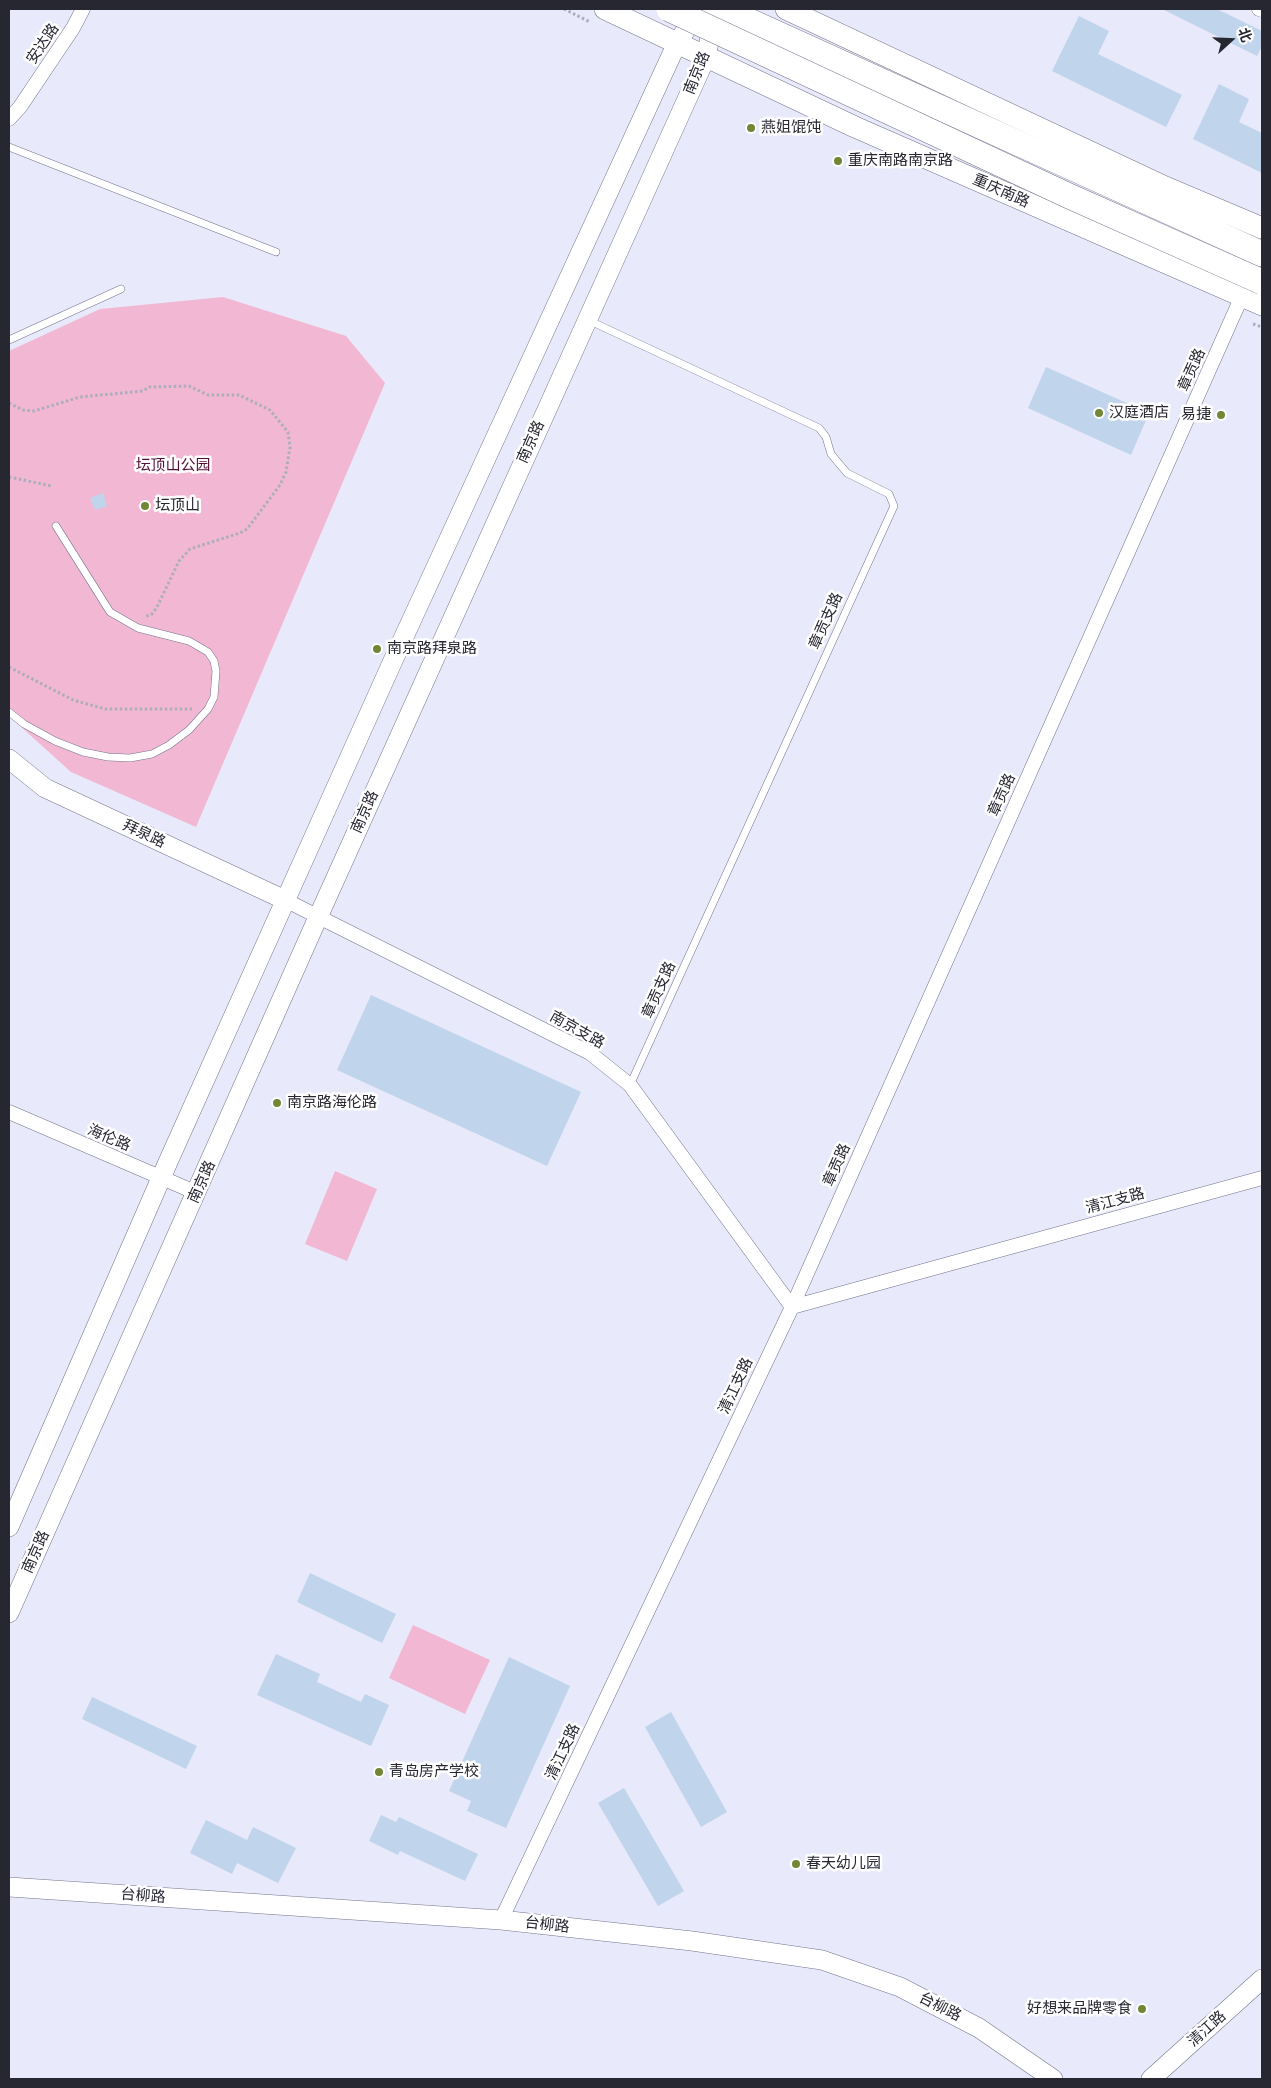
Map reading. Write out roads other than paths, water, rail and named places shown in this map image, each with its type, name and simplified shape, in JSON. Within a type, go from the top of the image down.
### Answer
[{"type":"highway","points":[[669,9],[1069,196],[1262,282]]},
{"type":"highway","points":[[723,9],[1262,254]]},
{"type":"main road","name":"重庆南路","points":[[605,9],[855,127],[1262,305]]},
{"type":"main road","name":"南京路","points":[[9,1527],[285,900],[677,43],[700,9]]},
{"type":"main road","name":"南京路","points":[[9,1613],[319,916],[706,57],[715,9]]},
{"type":"main road","points":[[786,9],[1165,187],[1262,228]]},
{"type":"main road","name":"拜泉路","points":[[9,759],[45,788],[285,900]]},
{"type":"main road","name":"台柳路","points":[[9,1887],[501,1920],[692,1941],[822,1960],[900,1987],[979,2028],[1053,2079]]},
{"type":"main road","name":"清江路","points":[[1151,2079],[1262,1979]]},
{"type":"street","name":"安达路","points":[[9,119],[20,107],[74,28],[83,9]]},
{"type":"street","name":"章贡路","points":[[792,1307],[1242,296]]},
{"type":"street","name":"南京支路","points":[[285,900],[590,1054],[630,1085],[792,1307]]},
{"type":"street","name":"海伦路","points":[[9,1112],[197,1193]]},
{"type":"street","name":"清江支路","points":[[501,1920],[792,1307],[1262,1178]]},
{"type":"lane","points":[[9,147],[276,252]]},
{"type":"lane","points":[[9,340],[121,290]]},
{"type":"lane","name":"章贡支路","points":[[587,319],[819,428],[826,437],[831,454],[847,473],[889,494],[894,506],[630,1085]]},
{"type":"lane","points":[[9,712],[24,724],[55,741],[83,752],[108,757],[130,758],[152,754],[169,745],[189,730],[208,709],[217,687],[214,661],[208,652],[189,641],[138,628],[110,612],[56,526]]},
{"type":"place","name":"燕姐馄饨","points":[[751,128]]},
{"type":"place","name":"重庆南路南京路","points":[[838,161]]},
{"type":"place","name":"汉庭酒店","points":[[1099,413]]},
{"type":"place","name":"易捷","points":[[1221,415]]},
{"type":"place","name":"坛顶山","points":[[145,506]]},
{"type":"place","name":"南京路拜泉路","points":[[377,649]]},
{"type":"place","name":"南京路海伦路","points":[[277,1103]]},
{"type":"place","name":"青岛房产学校","points":[[379,1772]]},
{"type":"place","name":"春天幼儿园","points":[[796,1864]]},
{"type":"place","name":"好想来品牌零食","points":[[1142,2009]]},
{"type":"park label","name":"坛顶山公园","points":[[173,466]]}]
